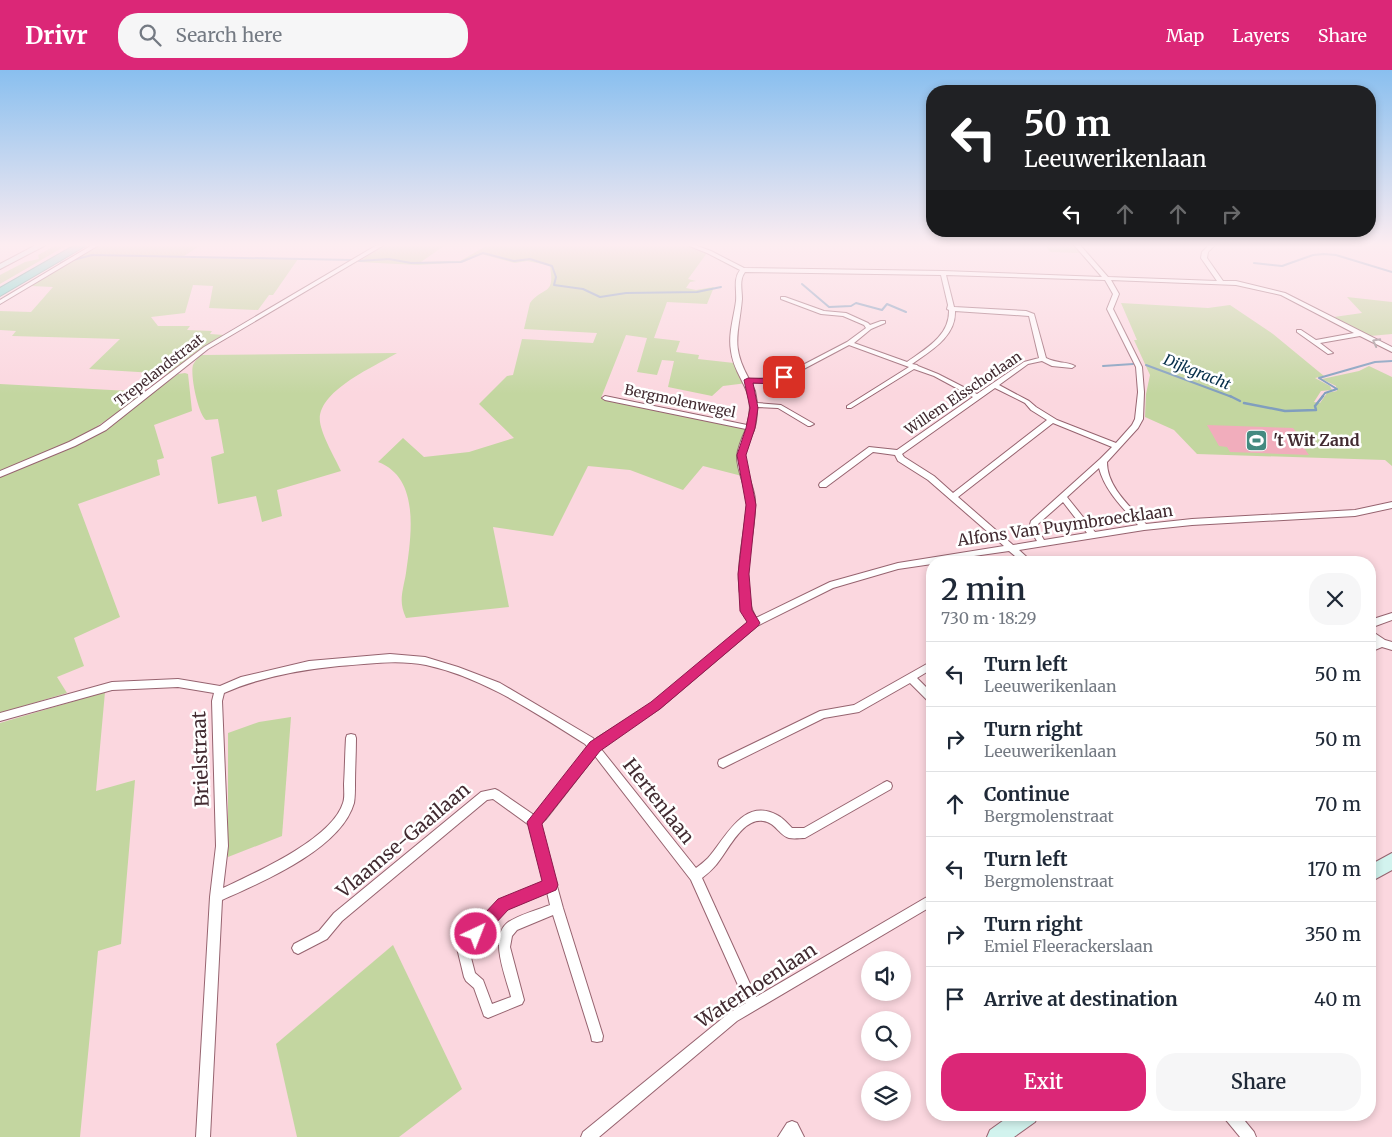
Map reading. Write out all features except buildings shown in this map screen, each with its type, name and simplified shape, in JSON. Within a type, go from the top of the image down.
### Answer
[{"type":"main road","points":[[1376,870],[1392,861]]},
{"type":"main road","points":[[997,1137],[1020,1121]]},
{"type":"street","points":[[0,302],[12,295]]},
{"type":"street","name":"Trepelandstraat","points":[[0,474],[72,444],[103,428],[206,348],[296,295]]},
{"type":"street","points":[[739,295],[734,320],[734,351],[737,364],[748,380],[754,406],[751,428],[742,455],[751,505],[743,574],[746,611],[754,623]]},
{"type":"street","points":[[850,408],[911,365],[943,337],[952,316],[948,295]]},
{"type":"street","points":[[1042,543],[1033,528],[1034,523],[1103,462],[1139,419],[1141,373],[1110,310],[1115,295]]},
{"type":"street","points":[[1285,295],[1392,350]]},
{"type":"street","points":[[783,298],[824,313],[844,314],[866,324],[869,328]]},
{"type":"street","name":"Willem Elsschotlaan","points":[[950,309],[1026,313],[1032,315],[1043,359],[1052,364],[1072,366]]},
{"type":"street","points":[[748,380],[779,380],[849,343],[869,328],[883,322]]},
{"type":"street","points":[[1299,332],[1330,353]]},
{"type":"street","points":[[1314,342],[1361,334]]},
{"type":"street","points":[[849,343],[911,365],[978,397]]},
{"type":"street","name":"Willem Elsschotlaan","points":[[898,453],[1026,362],[1042,361],[1043,359]]},
{"type":"street","points":[[992,386],[1052,420],[1117,446]]},
{"type":"street","name":"Bergmolenwegel","points":[[605,398],[751,428]]},
{"type":"street","points":[[754,406],[779,406],[810,424]]},
{"type":"street","points":[[953,497],[1052,420]]},
{"type":"street","points":[[823,485],[872,449],[898,453],[901,459],[931,478],[1020,556]]},
{"type":"street","points":[[1103,462],[1104,478]]},
{"type":"street","points":[[1085,476],[1094,475],[1104,478],[1144,528]]},
{"type":"street","points":[[1063,496],[1093,535]]},
{"type":"street","name":"Alfons Van Puymbroecklaan","points":[[960,556],[1093,535],[1192,522],[1355,513],[1392,506]]},
{"type":"street","name":"Alfons Van Puymbroecklaan","points":[[595,747],[656,706],[754,623],[830,584],[850,577],[926,562]]},
{"type":"street","points":[[1376,622],[1392,616]]},
{"type":"street","points":[[1376,638],[1382,643],[1392,646]]},
{"type":"street","points":[[1376,646],[1382,643]]},
{"type":"street","name":"Brielstraat","points":[[202,1137],[216,897],[222,846],[217,701],[220,690],[241,681],[309,665],[390,658],[425,661],[497,686],[589,741],[595,747]]},
{"type":"street","points":[[723,763],[823,714],[856,709],[926,669]]},
{"type":"street","points":[[911,678],[926,693]]},
{"type":"street","points":[[0,717],[112,686],[178,683],[220,690]]},
{"type":"street","points":[[216,897],[286,864],[341,822],[347,812],[349,802],[351,738]]},
{"type":"street","points":[[595,747],[542,816],[534,822],[557,908],[597,1036]]},
{"type":"street","name":"Hertenlaan","points":[[595,747],[695,876],[753,1004]]},
{"type":"street","points":[[695,876],[712,862],[732,832],[754,817],[766,816],[778,822],[790,833],[805,833],[887,786]]},
{"type":"street","name":"Vlaamse-Gaailaan","points":[[298,948],[323,935],[338,917],[485,795],[496,794],[534,822]]},
{"type":"street","points":[[551,885],[503,905],[462,948],[470,977],[479,984],[488,1012],[518,1000],[504,947],[506,933],[514,926],[557,908]]},
{"type":"street","name":"Waterhoenlaan","points":[[588,1137],[733,1017],[926,903]]},
{"type":"street","points":[[1236,1121],[1249,1137]]},
{"type":"street","points":[[786,1137],[792,1128],[797,1137]]},
{"type":"green space","points":[[46,295],[190,295],[185,313],[151,317],[158,326],[190,326],[187,330],[212,331],[210,334],[224,335],[196,353],[171,374],[89,369],[120,339],[12,336],[16,331],[0,330],[0,311],[31,312]]},
{"type":"green space","points":[[211,295],[273,295],[269,295],[258,310],[209,308]]},
{"type":"green space","points":[[539,295],[711,295],[707,304],[667,302],[654,338],[680,341],[676,352],[699,355],[698,359],[734,363],[747,383],[723,386],[712,396],[668,387],[674,361],[662,360],[657,375],[637,372],[647,338],[626,335],[601,398],[748,428],[742,476],[703,466],[683,490],[630,470],[588,466],[553,536],[493,527],[509,607],[406,618],[402,606],[402,596],[410,543],[410,510],[407,495],[401,481],[392,470],[378,462],[403,438],[424,457],[469,452],[514,438],[479,404],[507,376],[513,375],[522,339],[593,343],[597,333],[524,329],[530,303]]},
{"type":"green space","points":[[1347,297],[1392,302],[1392,334],[1370,336],[1334,317],[1362,313]]},
{"type":"green space","points":[[1121,303],[1208,308],[1230,305],[1273,334],[1324,376],[1315,378],[1330,386],[1332,390],[1321,391],[1314,402],[1320,403],[1327,393],[1337,391],[1336,386],[1322,379],[1359,371],[1369,366],[1392,377],[1392,466],[1385,460],[1197,454],[1174,430],[1145,417],[1146,394],[1150,375],[1134,340],[1137,340]]},
{"type":"green space","points":[[397,353],[362,372],[337,390],[327,400],[321,411],[321,428],[341,471],[277,490],[282,516],[262,522],[256,496],[218,504],[211,457],[224,453],[218,419],[206,420],[200,410],[195,394],[192,370],[196,360],[201,355]]},
{"type":"green space","points":[[178,374],[188,374],[192,411],[154,425],[164,458],[157,460],[160,475],[78,504],[120,617],[74,638],[84,666],[57,677],[67,693],[0,713],[0,476],[98,434]]},
{"type":"green space","points":[[0,384],[148,392],[80,438],[0,472]]},
{"type":"green space","points":[[105,692],[96,791],[135,780],[121,944],[98,951],[80,1137],[0,1137],[0,723]]},
{"type":"green space","points":[[291,717],[282,836],[228,857],[228,733],[259,722]]},
{"type":"green space","points":[[393,945],[462,1089],[399,1137],[297,1137],[276,1044]]},
{"type":"waterway","points":[[595,295],[600,297],[614,295]]},
{"type":"waterway","points":[[815,295],[829,307],[851,306],[856,303],[882,310],[887,304],[906,312]]},
{"type":"waterway","name":"Dijkgracht","points":[[1322,397],[1325,393],[1337,389],[1319,378],[1375,362],[1392,361]]},
{"type":"waterway","name":"Dijkgracht","points":[[1103,366],[1133,364]]},
{"type":"waterway","name":"Dijkgracht","points":[[1146,365],[1232,397]]},
{"type":"waterway","name":"Dijkgracht","points":[[1244,403],[1285,411],[1316,410],[1315,406],[1323,396]]},
{"type":"waterway","name":"Dijkgracht","points":[[1232,397],[1240,401]]},
{"type":"place","name":"'t Wit Zand","points":[[1257,440]]},
{"type":"route","points":[[476,934],[503,905],[551,885],[534,822],[542,816],[601,740],[656,706],[754,623],[746,611],[743,574],[751,492],[744,473],[742,455],[751,428],[754,408],[752,391],[748,380],[773,382],[784,377]]}]
